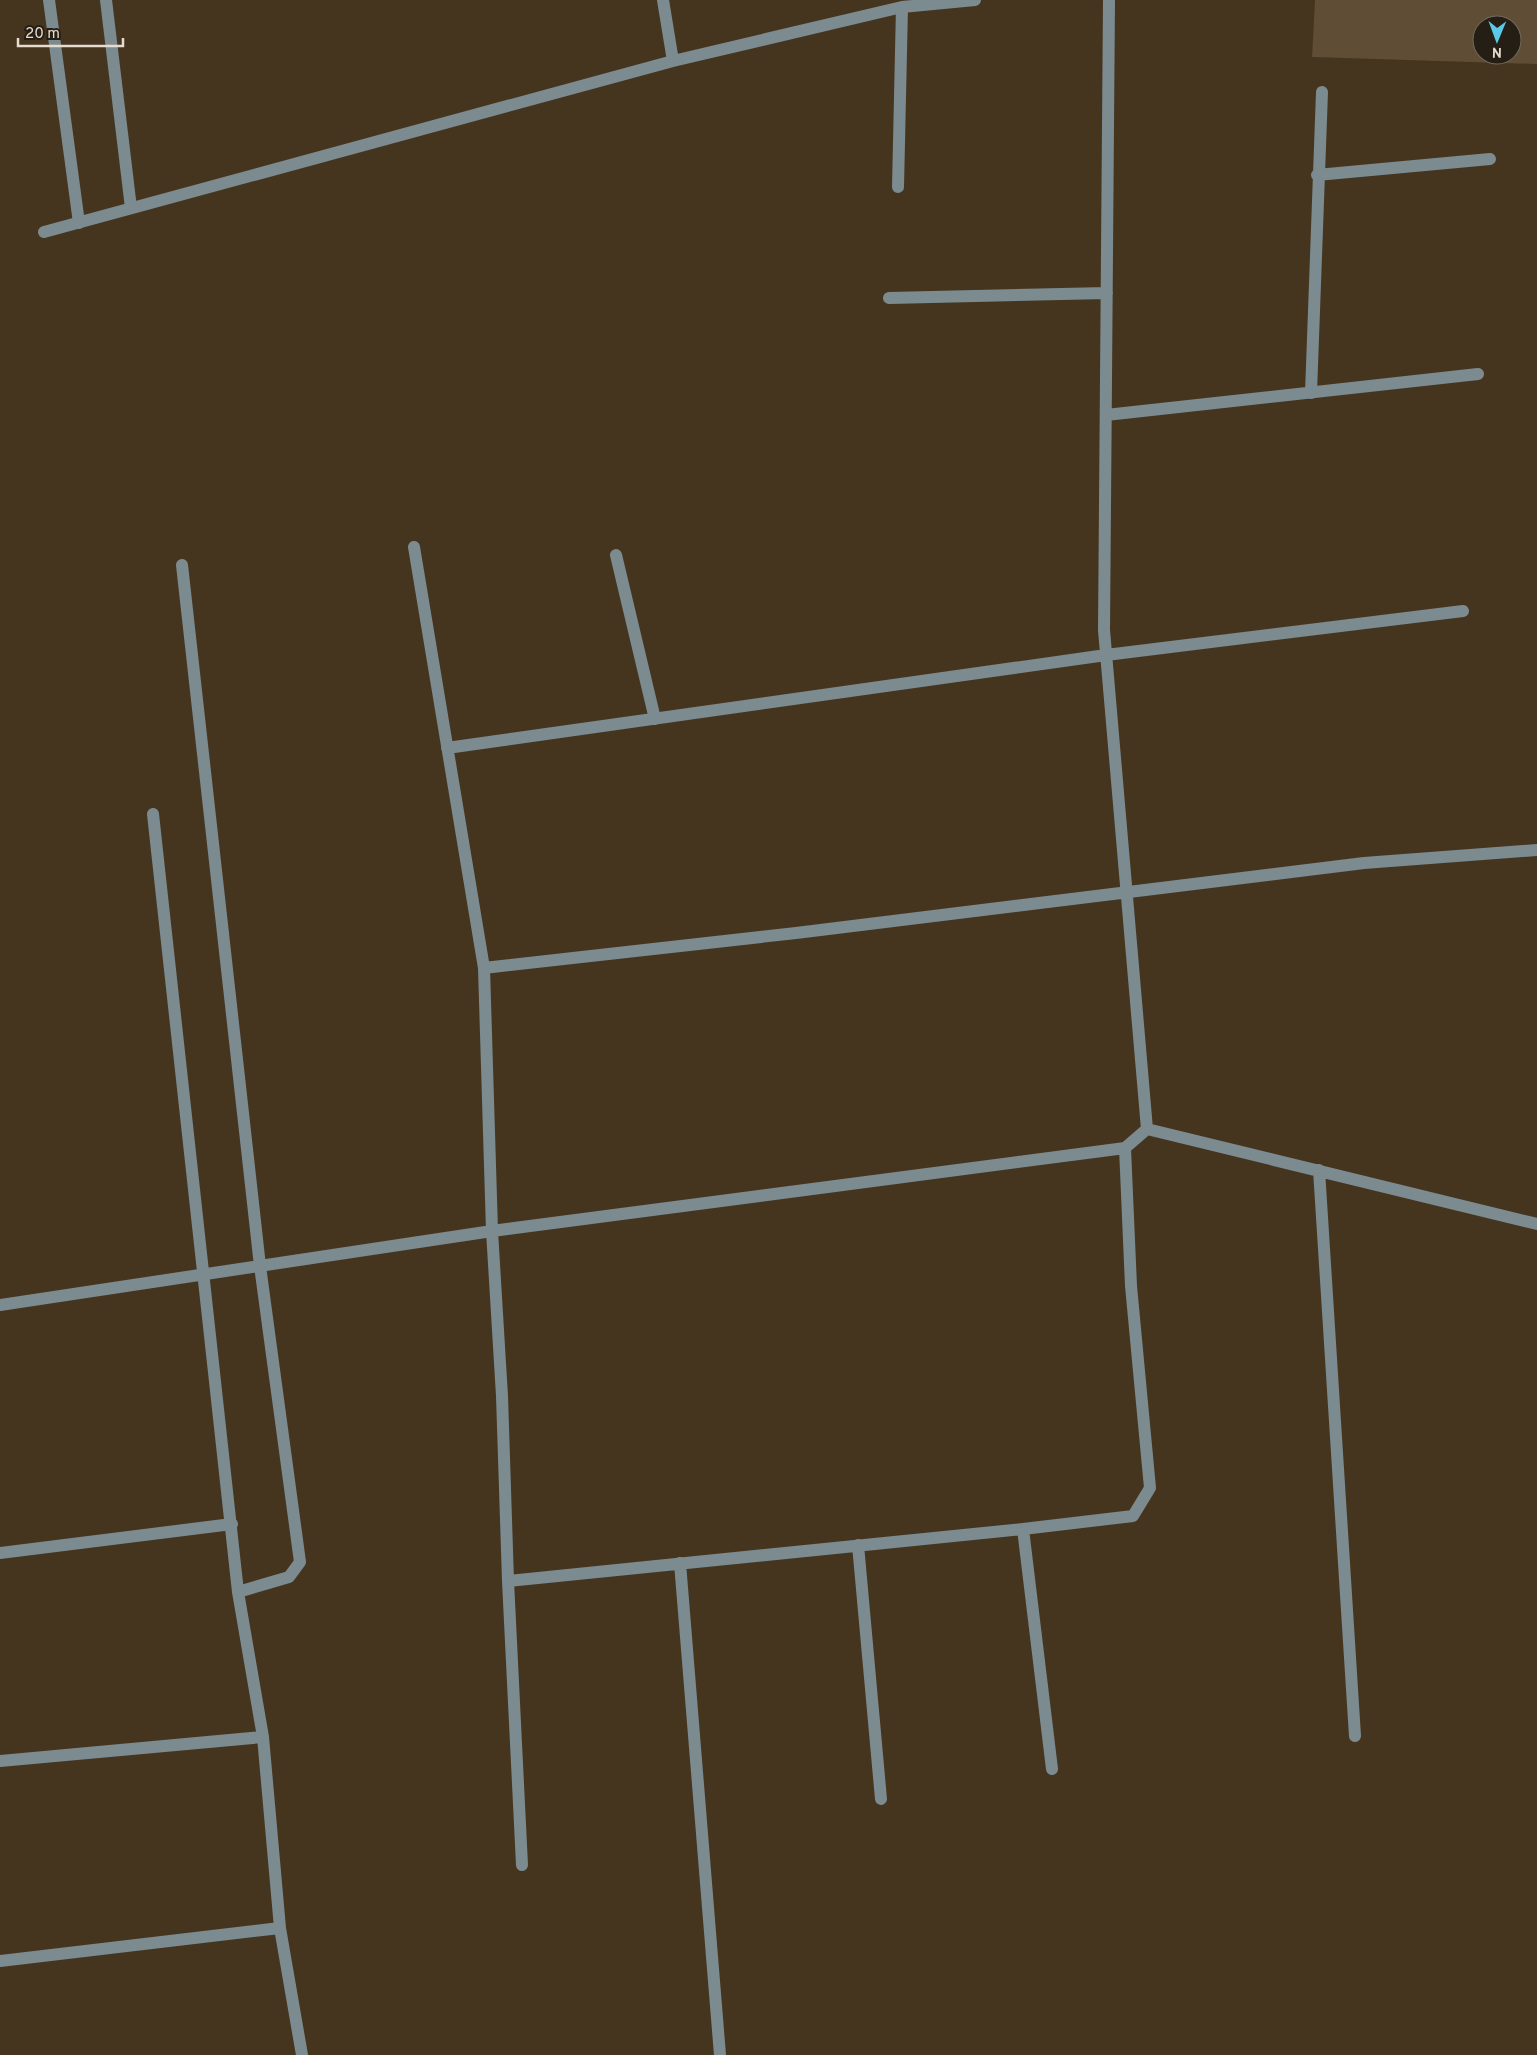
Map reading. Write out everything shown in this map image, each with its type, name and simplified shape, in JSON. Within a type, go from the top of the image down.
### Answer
[{"type":"street","points":[[49,0],[79,223]]},
{"type":"street","points":[[106,0],[131,208]]},
{"type":"street","points":[[663,0],[673,62]]},
{"type":"street","points":[[44,232],[673,62],[902,6],[975,0]]},
{"type":"street","points":[[1109,0],[1104,630],[1147,1129]]},
{"type":"street","points":[[898,187],[902,6]]},
{"type":"street","points":[[1311,392],[1322,92]]},
{"type":"street","points":[[1318,176],[1490,159]]},
{"type":"street","points":[[889,298],[1107,293]]},
{"type":"street","points":[[1106,415],[1478,374]]},
{"type":"street","points":[[414,547],[484,968],[492,1231],[502,1396],[508,1580],[522,1865]]},
{"type":"street","points":[[616,555],[655,718]]},
{"type":"street","points":[[182,566],[260,1266],[300,1562],[289,1577],[238,1592]]},
{"type":"street","points":[[447,748],[1106,655],[1463,611]]},
{"type":"street","points":[[153,814],[238,1592],[263,1737],[280,1928],[302,2055]]},
{"type":"street","points":[[484,968],[796,934],[1364,863],[1537,850]]},
{"type":"street","points":[[0,1305],[492,1231],[1125,1148],[1147,1129]]},
{"type":"street","points":[[1147,1129],[1537,1224]]},
{"type":"street","points":[[508,1580],[1023,1529],[1133,1516],[1150,1488],[1131,1286],[1125,1148]]},
{"type":"street","points":[[1319,1170],[1355,1736]]},
{"type":"street","points":[[0,1554],[232,1524]]},
{"type":"street","points":[[1023,1529],[1052,1769]]},
{"type":"street","points":[[858,1545],[881,1799]]},
{"type":"street","points":[[680,1563],[720,2055]]},
{"type":"street","points":[[0,1761],[263,1737]]},
{"type":"street","points":[[0,1961],[280,1928]]},
{"type":"shaded area","points":[[1315,0],[1537,0],[1537,64],[1522,64],[1522,15],[1472,15],[1472,62],[1312,57]]}]
